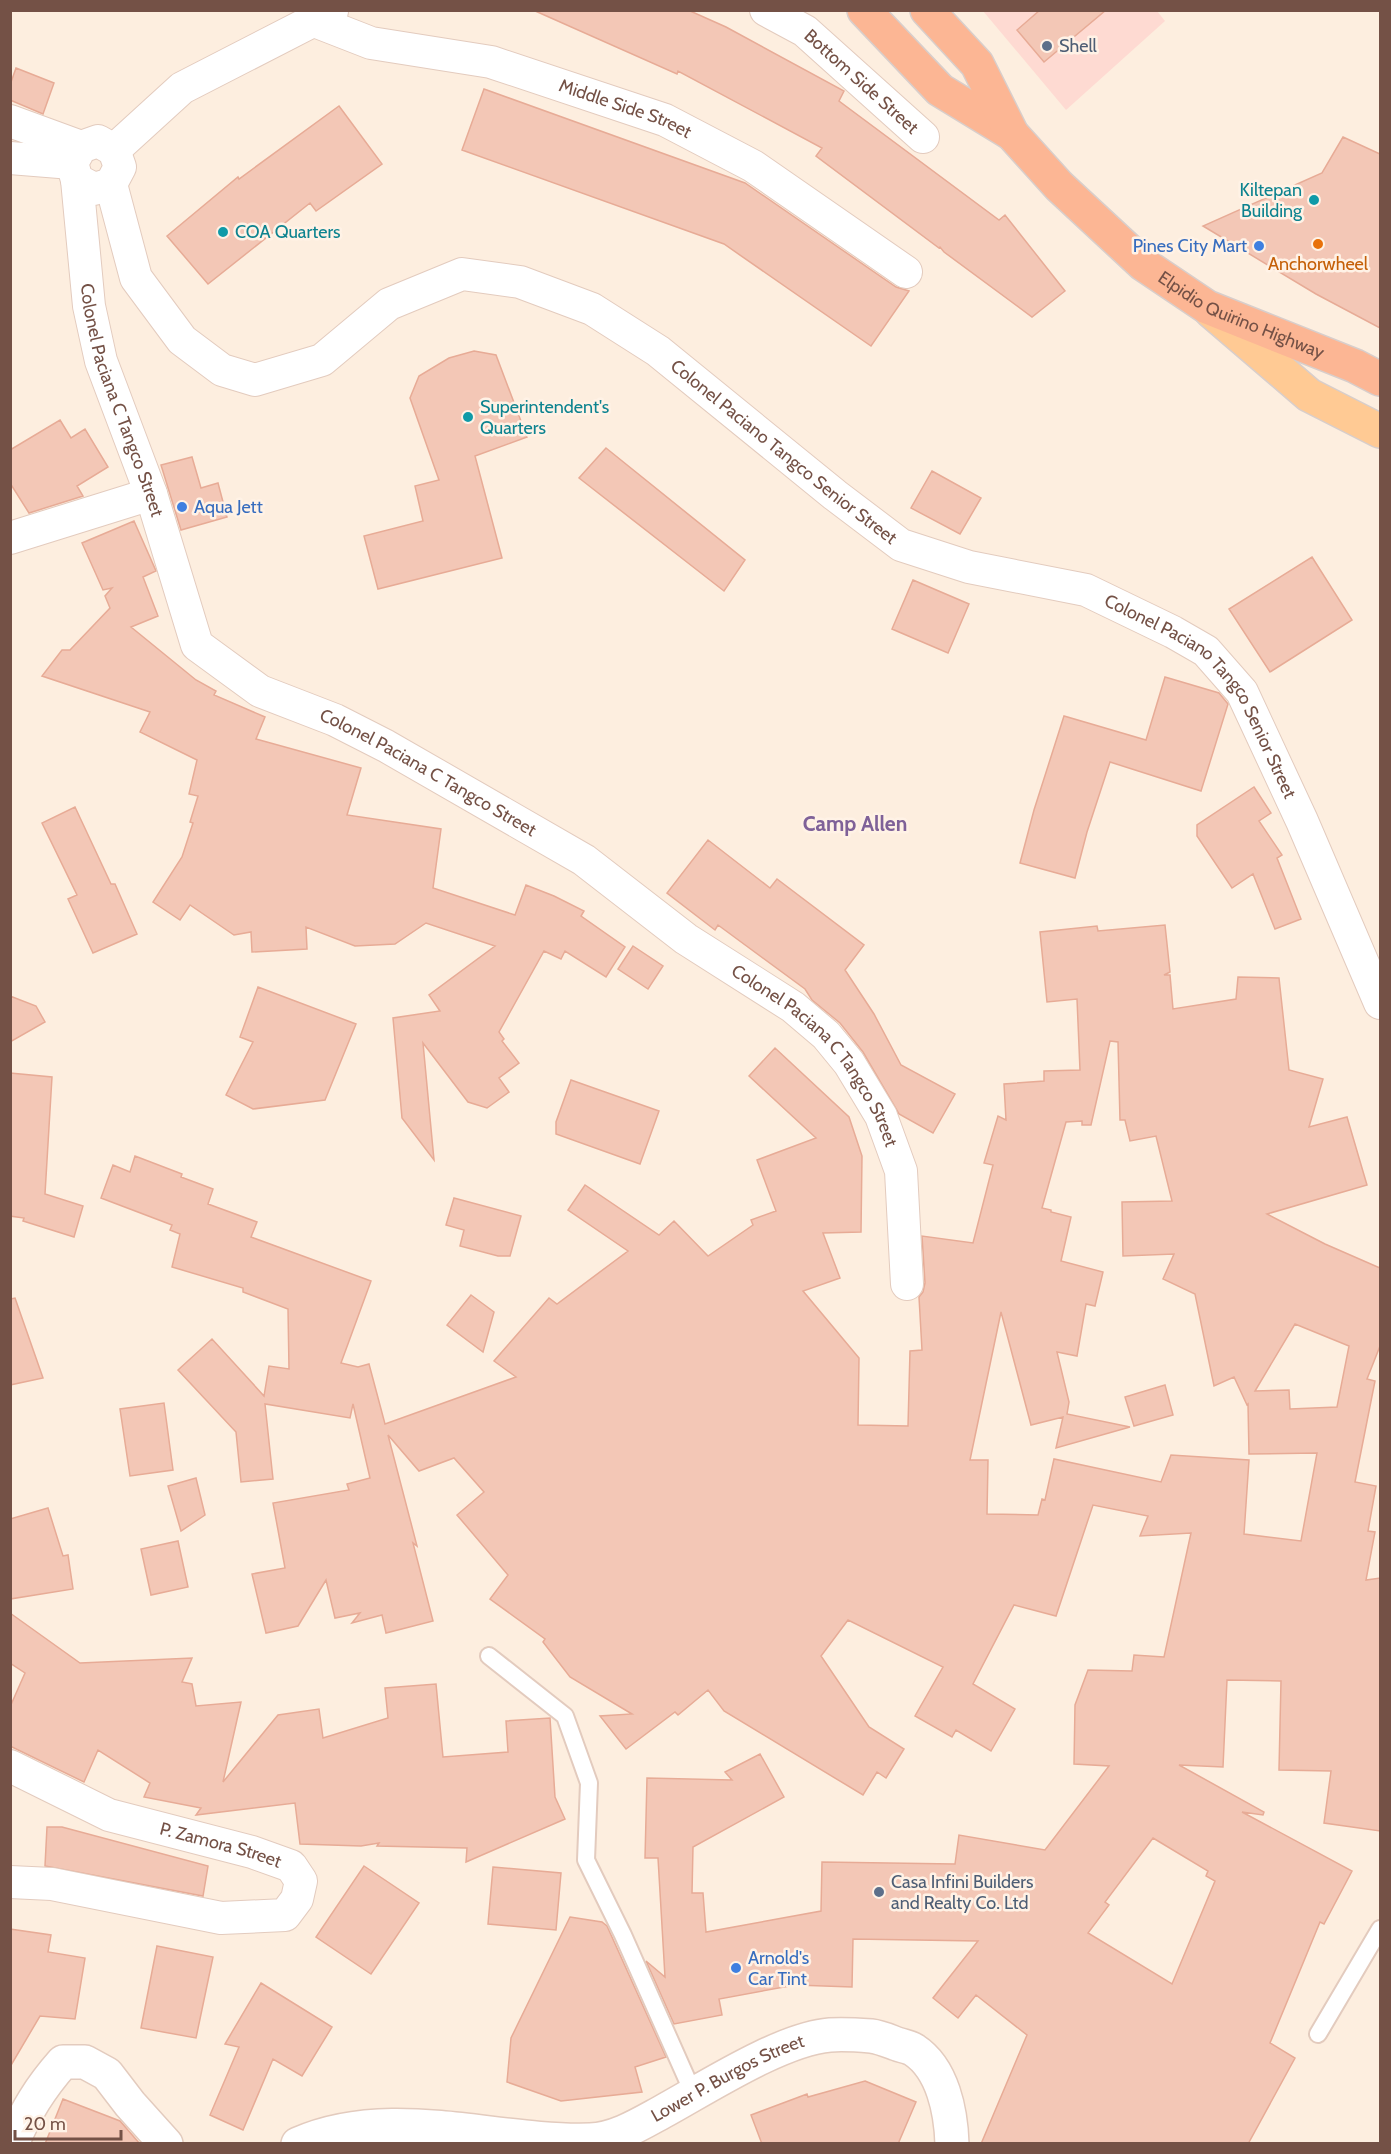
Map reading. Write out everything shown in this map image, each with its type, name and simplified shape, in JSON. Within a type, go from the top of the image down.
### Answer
[{"type":"highway","name":"Elpidio Quirino Highway","points":[[864,10],[940,90],[1012,135],[1059,186],[1143,264],[1207,308],[1355,366],[1380,379]]},
{"type":"highway","name":"Elpidio Quirino Highway","points":[[927,10],[977,64],[1012,135]]},
{"type":"main road","points":[[1207,308],[1309,395],[1380,431]]},
{"type":"street","name":"Bottom Side Street","points":[[766,10],[805,31],[923,137]]},
{"type":"street","points":[[114,150],[182,88],[322,15]]},
{"type":"street","name":"Middle Side Street","points":[[322,15],[371,43],[491,62],[665,120],[753,166],[906,272]]},
{"type":"street","points":[[10,121],[77,163],[94,189],[111,184],[120,167],[114,150],[98,141],[77,163]]},
{"type":"street","points":[[10,158],[77,163]]},
{"type":"street","name":"Colonel Paciana C Tangco Street","points":[[77,163],[89,306],[101,361],[151,494],[197,645],[260,691],[335,720],[386,746],[585,860],[687,939],[793,1007],[826,1035],[849,1063],[881,1116],[901,1171],[907,1284]]},
{"type":"street","name":"Colonel Paciano Tangco Senior Street","points":[[111,184],[136,278],[182,340],[222,370],[255,380],[322,360],[389,304],[462,274],[520,282],[592,309],[658,351],[835,495],[901,545],[969,567],[1086,590],[1173,632],[1206,651],[1242,692],[1302,821],[1380,1003]]},
{"type":"street","points":[[10,538],[151,494]]},
{"type":"street","name":"P. Zamora Street","points":[[10,1766],[109,1815],[252,1852],[291,1866],[301,1881],[297,1899],[285,1915],[221,1918],[52,1884],[10,1882]]},
{"type":"street","name":"Lower P. Burgos Street","points":[[298,2144],[319,2134],[376,2135],[435,2126],[592,2140],[629,2130],[741,2068],[789,2045],[829,2035],[873,2036],[914,2050],[936,2072],[951,2117],[952,2144]]},
{"type":"street","points":[[12,2144],[27,2109],[43,2084],[63,2062],[85,2062],[107,2074],[166,2144]]},
{"type":"lane","points":[[489,1656],[565,1716],[590,1783],[586,1860],[623,1935],[694,2095]]},
{"type":"lane","points":[[1317,2034],[1380,1929]]},
{"type":"shaded area","points":[[983,11],[1157,11],[1165,21],[1066,110]]},
{"type":"building","points":[[533,10],[688,10],[726,27],[844,91],[839,101],[999,220],[1005,215],[1065,291],[1032,317],[816,156],[822,148],[678,71],[677,74]]},
{"type":"building","name":"Shell","points":[[1040,10],[1106,10],[1044,62],[1017,30]]},
{"type":"building","points":[[16,68],[54,83],[43,114],[10,100],[10,85]]},
{"type":"building","points":[[484,89],[745,183],[896,287],[909,291],[871,346],[724,244],[462,150]]},
{"type":"building","points":[[339,106],[382,164],[316,211],[310,203],[208,284],[167,236],[238,177],[239,179]]},
{"type":"building","name":"Kiltepan Building","points":[[1343,137],[1380,154],[1380,328],[1316,294],[1203,226],[1322,173]]},
{"type":"building","points":[[474,351],[496,355],[527,437],[475,456],[502,558],[378,589],[364,536],[423,521],[415,486],[439,480],[410,398],[419,376],[449,358]]},
{"type":"building","points":[[60,420],[71,438],[85,429],[108,467],[77,486],[83,496],[29,513],[10,483],[10,450]]},
{"type":"building","points":[[606,448],[745,560],[724,591],[579,478]]},
{"type":"building","points":[[192,457],[201,488],[218,483],[227,517],[181,530],[161,465]]},
{"type":"building","points":[[932,471],[981,498],[960,534],[911,508]]},
{"type":"building","points":[[134,521],[156,571],[143,577],[158,616],[131,627],[196,680],[216,691],[214,695],[265,717],[256,739],[361,768],[347,815],[441,829],[433,888],[515,915],[526,885],[584,911],[581,916],[625,947],[606,977],[565,951],[561,959],[544,951],[499,1032],[504,1039],[502,1041],[519,1063],[499,1078],[509,1092],[487,1108],[468,1102],[423,1043],[434,1160],[402,1118],[393,1018],[440,1011],[429,995],[495,946],[426,923],[395,944],[355,946],[306,927],[307,949],[252,952],[251,932],[234,935],[190,905],[180,920],[153,902],[182,857],[193,823],[190,822],[198,796],[189,794],[197,760],[140,732],[150,712],[42,676],[62,650],[70,650],[110,608],[105,596],[112,588],[103,590],[82,543]]},
{"type":"building","points":[[1312,557],[1352,620],[1270,672],[1229,609]]},
{"type":"building","points":[[913,580],[969,604],[948,653],[892,629]]},
{"type":"building","points":[[1165,677],[1219,693],[1228,704],[1201,791],[1110,762],[1075,878],[1020,863],[1064,716],[1146,740]]},
{"type":"building","points":[[1254,787],[1271,813],[1259,821],[1282,855],[1277,858],[1301,919],[1275,929],[1253,874],[1232,888],[1197,836],[1197,825]]},
{"type":"building","points":[[75,807],[111,884],[115,884],[137,934],[93,953],[68,899],[77,895],[42,823]]},
{"type":"building","points":[[708,840],[770,888],[777,879],[864,945],[845,970],[874,1014],[901,1065],[955,1094],[933,1133],[899,1114],[863,1052],[840,1023],[812,1000],[805,989],[718,925],[715,930],[667,893]]},
{"type":"building","points":[[1165,925],[1170,972],[1164,975],[1170,975],[1173,1009],[1236,999],[1238,977],[1279,978],[1289,1070],[1323,1079],[1309,1127],[1347,1117],[1367,1185],[1267,1214],[1325,1244],[1380,1268],[1380,1346],[1367,1379],[1375,1381],[1355,1482],[1376,1486],[1368,1531],[1375,1532],[1366,1580],[1380,1578],[1380,1831],[1324,1823],[1331,1771],[1279,1770],[1281,1681],[1227,1680],[1223,1767],[1179,1765],[1264,1812],[1263,1815],[1242,1812],[1352,1871],[1324,1924],[1320,1922],[1270,2043],[1295,2058],[1248,2144],[981,2144],[1027,2035],[976,1995],[958,2018],[933,1998],[978,1941],[853,1939],[852,1987],[795,1985],[719,1999],[722,2015],[674,2024],[646,1961],[665,1977],[658,1858],[645,1858],[647,1778],[732,1780],[725,1772],[760,1754],[784,1797],[693,1847],[692,1893],[703,1893],[706,1932],[821,1911],[822,1862],[955,1864],[959,1835],[1045,1850],[1109,1766],[1074,1764],[1075,1705],[1088,1670],[1132,1671],[1134,1655],[1164,1657],[1191,1533],[1140,1536],[1148,1516],[1093,1505],[1056,1616],[1014,1605],[973,1684],[1015,1709],[991,1751],[956,1730],[952,1737],[915,1716],[943,1667],[848,1620],[821,1656],[869,1727],[904,1749],[886,1778],[877,1772],[863,1795],[724,1711],[708,1690],[678,1715],[675,1712],[626,1749],[600,1716],[632,1714],[570,1677],[543,1642],[545,1639],[490,1599],[508,1575],[457,1515],[484,1492],[454,1458],[419,1471],[388,1435],[417,1546],[413,1543],[433,1621],[386,1633],[382,1615],[352,1623],[360,1613],[335,1618],[326,1580],[298,1626],[266,1633],[252,1574],[285,1568],[273,1503],[349,1490],[347,1484],[370,1478],[353,1404],[350,1418],[265,1404],[273,1479],[241,1482],[236,1432],[178,1370],[212,1339],[264,1396],[269,1366],[289,1369],[288,1309],[243,1292],[243,1288],[172,1267],[180,1234],[170,1230],[172,1225],[101,1198],[113,1165],[130,1172],[135,1156],[213,1189],[208,1204],[257,1222],[251,1237],[371,1281],[341,1363],[358,1367],[369,1364],[385,1424],[516,1377],[494,1361],[549,1298],[557,1304],[628,1251],[568,1210],[585,1185],[659,1235],[674,1221],[708,1256],[753,1225],[751,1220],[776,1211],[757,1160],[816,1138],[749,1076],[775,1048],[849,1117],[862,1156],[861,1232],[823,1233],[840,1278],[803,1291],[859,1358],[858,1425],[908,1426],[910,1351],[922,1350],[919,1297],[925,1283],[922,1236],[973,1243],[993,1165],[984,1163],[998,1116],[1006,1120],[1004,1084],[1044,1081],[1044,1071],[1080,1070],[1077,999],[1047,1002],[1040,932],[1097,926],[1098,931]],"holes":[[[1110,1041],[1118,1042],[1120,1120],[1125,1120],[1130,1141],[1156,1136],[1172,1201],[1122,1202],[1123,1256],[1174,1254],[1163,1279],[1195,1294],[1214,1386],[1234,1377],[1248,1404],[1249,1454],[1317,1453],[1301,1541],[1244,1534],[1249,1460],[1171,1455],[1161,1482],[1054,1459],[1045,1500],[1042,1499],[1038,1515],[987,1514],[988,1460],[970,1460],[1001,1312],[1031,1425],[1063,1417],[1056,1448],[1130,1427],[1067,1414],[1069,1402],[1057,1352],[1077,1356],[1086,1304],[1095,1306],[1103,1272],[1061,1261],[1071,1217],[1042,1208],[1066,1122],[1082,1121],[1082,1125],[1091,1125]],[[1295,1324],[1349,1346],[1337,1407],[1290,1409],[1289,1390],[1255,1391]],[[1153,1838],[1208,1871],[1206,1876],[1215,1881],[1172,1984],[1088,1933],[1109,1905],[1105,1902]]]},
{"type":"building","points":[[633,946],[663,966],[648,989],[618,969]]},
{"type":"building","points":[[258,987],[356,1024],[325,1100],[253,1109],[226,1095],[253,1042],[240,1037]]},
{"type":"building","points":[[10,996],[36,1006],[45,1022],[10,1042]]},
{"type":"building","points":[[10,1073],[52,1077],[45,1194],[83,1206],[74,1237],[23,1221],[24,1218],[10,1216]]},
{"type":"building","points":[[571,1080],[659,1111],[640,1164],[556,1134],[556,1122]]},
{"type":"building","points":[[454,1198],[521,1216],[510,1256],[498,1256],[460,1246],[464,1230],[446,1225]]},
{"type":"building","points":[[471,1295],[494,1312],[483,1352],[447,1325]]},
{"type":"building","points":[[15,1298],[43,1378],[10,1385],[10,1299]]},
{"type":"building","points":[[1165,1385],[1173,1415],[1134,1426],[1125,1397]]},
{"type":"building","points":[[164,1403],[173,1470],[130,1476],[120,1409]]},
{"type":"building","points":[[196,1478],[205,1515],[181,1531],[168,1486]]},
{"type":"building","points":[[48,1508],[63,1556],[68,1555],[73,1589],[10,1599],[10,1519]]},
{"type":"building","points":[[178,1541],[188,1587],[151,1595],[141,1549]]},
{"type":"building","points":[[10,1613],[80,1663],[192,1658],[182,1682],[192,1684],[196,1706],[241,1702],[223,1782],[278,1715],[319,1709],[323,1738],[388,1718],[385,1688],[436,1684],[443,1757],[508,1752],[506,1721],[550,1718],[555,1797],[565,1819],[466,1862],[467,1848],[377,1846],[379,1843],[361,1846],[300,1844],[295,1803],[196,1815],[201,1808],[144,1797],[150,1783],[98,1750],[84,1782],[10,1746],[10,1707],[25,1673],[10,1663]]},
{"type":"building","points":[[47,1827],[62,1827],[208,1866],[203,1896],[45,1866]]},
{"type":"building","points":[[364,1866],[419,1903],[371,1974],[316,1937]]},
{"type":"building","points":[[493,1867],[561,1873],[556,1930],[488,1924]]},
{"type":"building","points":[[570,1917],[602,1922],[607,1926],[666,2057],[635,2067],[642,2092],[561,2101],[507,2082],[511,2038]]},
{"type":"building","points":[[10,1929],[51,1935],[48,1952],[85,1958],[75,2019],[40,2016],[10,2067]]},
{"type":"building","points":[[157,1946],[213,1957],[196,2038],[141,2028]]},
{"type":"building","points":[[261,1983],[332,2027],[302,2076],[273,2059],[243,2130],[210,2115],[239,2047],[225,2044]]},
{"type":"building","points":[[865,2081],[916,2102],[898,2144],[762,2144],[751,2115],[807,2094],[808,2097]]},
{"type":"building","points":[[63,2099],[120,2121],[140,2144],[45,2144]]},
{"type":"place","name":"Shell","points":[[1047,46]]},
{"type":"place","name":"Kiltepan Building","points":[[1314,200]]},
{"type":"place","name":"COA Quarters","points":[[223,232]]},
{"type":"place","name":"Anchorwheel","points":[[1318,244]]},
{"type":"place","name":"Pines City Mart","points":[[1259,246]]},
{"type":"place","name":"Superintendent's Quarters","points":[[468,417]]},
{"type":"place","name":"Aqua Jett","points":[[182,507]]},
{"type":"place","name":"Casa Infini Builders and Realty Co. Ltd","points":[[879,1892]]},
{"type":"place","name":"Arnold's Car Tint","points":[[736,1968]]},
{"type":"district","name":"Camp Allen","points":[[855,824]]}]
